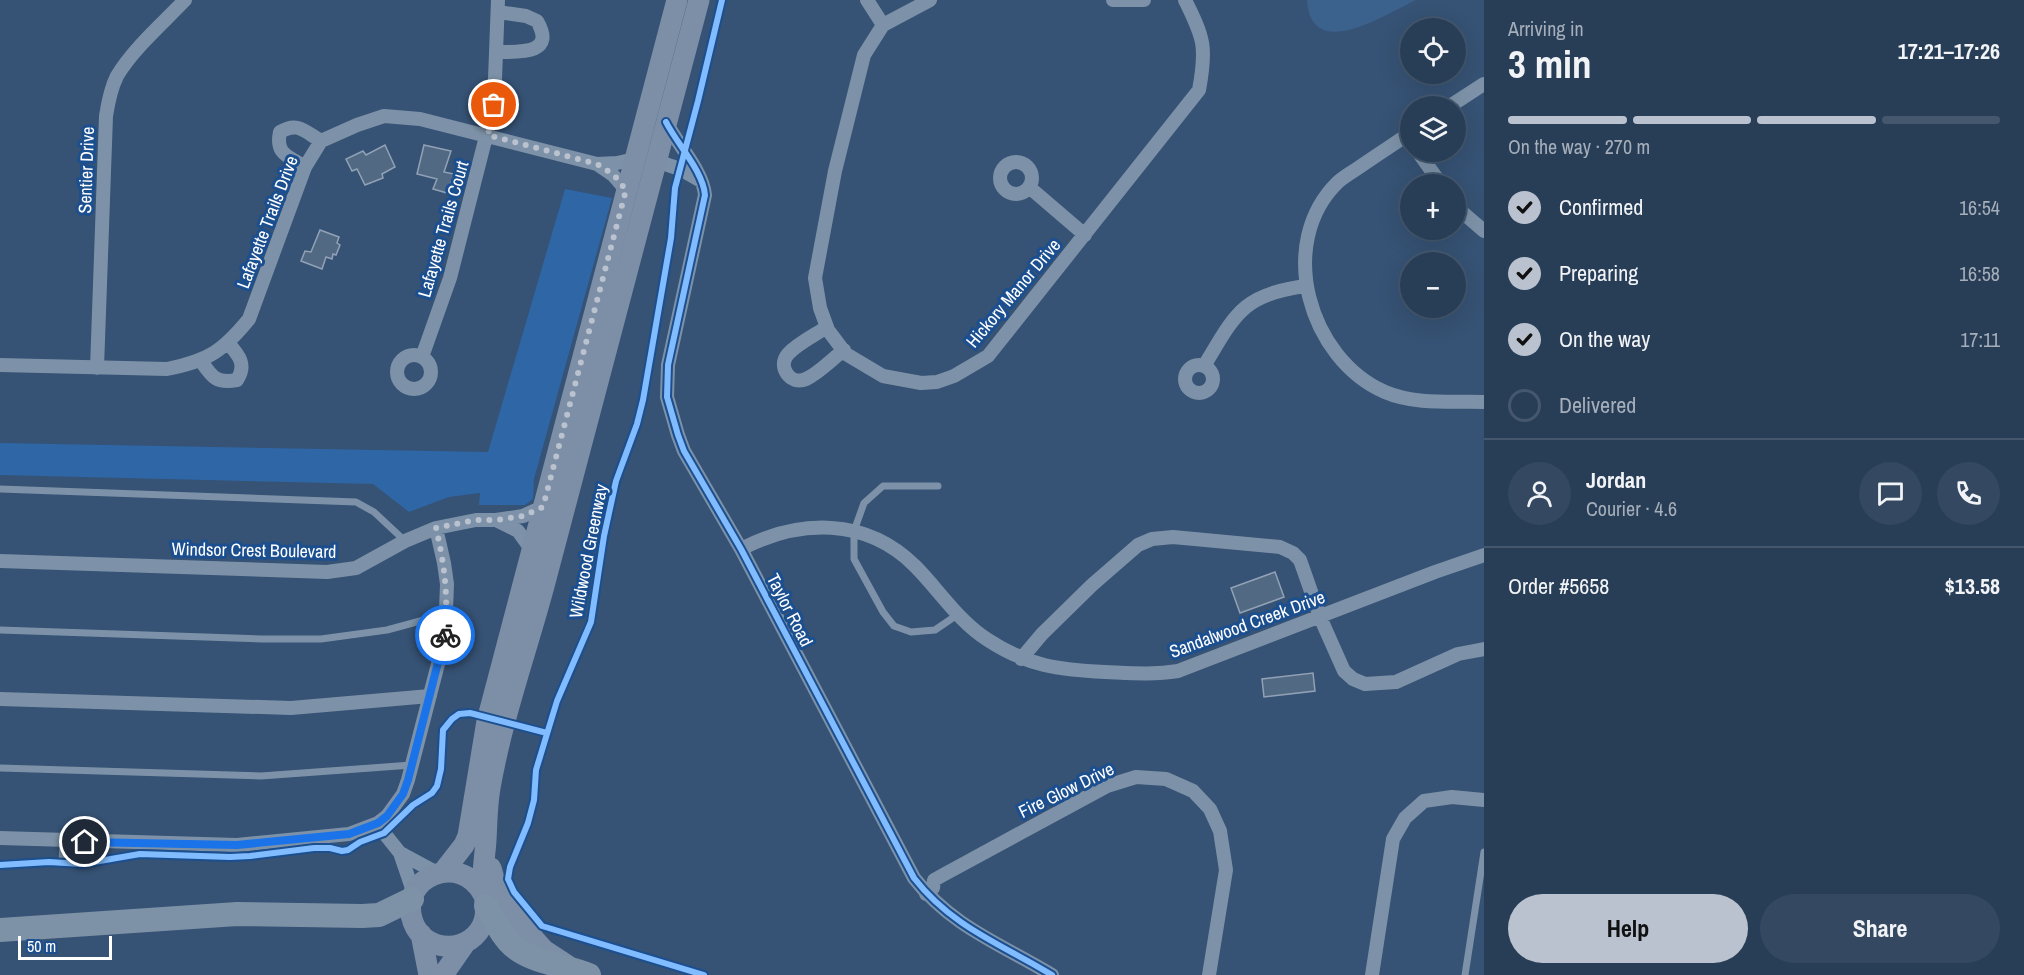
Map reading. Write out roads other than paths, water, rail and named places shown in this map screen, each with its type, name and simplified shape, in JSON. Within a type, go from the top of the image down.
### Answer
[{"type":"highway","points":[[0,930],[237,914],[371,916],[393,910],[413,896]]},
{"type":"highway","points":[[485,900],[501,933],[512,945],[537,959],[580,971]]},
{"type":"main road","points":[[429,975],[420,934],[412,918],[413,896],[421,883],[440,872],[464,845],[468,836],[487,721],[677,0]]},
{"type":"main road","points":[[443,975],[466,942],[480,930],[485,919],[482,875],[490,791],[499,745],[699,0]]},
{"type":"main road","points":[[643,129],[648,147],[656,161]]},
{"type":"main road","points":[[486,844],[498,893],[544,950],[580,971]]},
{"type":"main road","points":[[440,872],[455,872],[467,876],[477,884],[485,900]]},
{"type":"main road","points":[[420,934],[430,942],[442,946],[454,946],[466,942]]},
{"type":"street","name":"Sentier Drive","points":[[97,368],[108,101],[116,78],[127,61],[185,0]]},
{"type":"street","points":[[867,0],[883,25]]},
{"type":"street","name":"Hickory Manor Drive","points":[[930,0],[883,25],[864,55],[835,171],[815,278],[820,308],[827,327],[834,340],[854,360],[883,376],[921,383],[937,382],[954,376],[988,356],[1199,90],[1204,60],[1203,45],[1200,29],[1185,0]]},
{"type":"street","points":[[1113,0],[1144,0]]},
{"type":"street","points":[[497,52],[532,50],[541,44],[543,37],[537,21],[498,6]]},
{"type":"street","name":"Lafayette Trails Court","points":[[422,357],[450,278],[488,135],[494,105],[498,6]]},
{"type":"street","points":[[1465,96],[1484,84]]},
{"type":"street","name":"Lafayette Trails Drive","points":[[0,364],[167,369],[201,361],[228,343],[249,319],[305,167],[321,141],[357,124],[384,116],[420,119],[597,164],[635,159]]},
{"type":"street","points":[[666,122],[702,182]]},
{"type":"street","points":[[305,167],[281,151],[278,144],[280,132],[297,126],[321,141]]},
{"type":"street","points":[[1400,142],[1339,182],[1314,218],[1305,258],[1306,286],[1314,316],[1323,335],[1348,368],[1385,392],[1421,400],[1484,402]]},
{"type":"street","points":[[656,161],[680,169],[702,182]]},
{"type":"street","name":"Lafayette Trails Drive","points":[[597,164],[614,175],[626,190]]},
{"type":"street","name":"Taylor Road","points":[[702,182],[705,195],[668,365],[668,397],[684,451],[741,549],[914,878],[930,891],[945,912],[975,932],[1052,975]]},
{"type":"street","points":[[1029,187],[1085,235]]},
{"type":"street","points":[[1466,215],[1484,231]]},
{"type":"street","points":[[1204,366],[1238,313],[1251,302],[1268,294],[1306,286]]},
{"type":"street","points":[[827,327],[787,355],[784,364],[787,374],[796,380],[806,379],[844,350]]},
{"type":"street","points":[[201,361],[216,380],[226,382],[237,380],[242,373],[242,363],[238,354],[228,343]]},
{"type":"street","name":"Windsor Crest Boulevard","points":[[0,561],[327,572],[356,568],[405,541],[436,528],[476,520],[523,516],[543,507]]},
{"type":"street","points":[[496,520],[518,531],[531,549]]},
{"type":"street","name":"Sandalwood Creek Drive","points":[[741,549],[789,530],[812,527],[854,531],[888,545],[903,555],[957,615],[978,633],[1021,659],[1063,670],[1157,674],[1178,671],[1484,555]]},
{"type":"street","points":[[0,838],[253,845],[349,834],[378,823],[395,807],[403,794],[445,637],[447,584],[436,528]]},
{"type":"street","points":[[1021,659],[1042,634],[1092,585],[1138,545],[1152,538],[1173,537],[1287,549],[1300,560],[1320,617],[1344,671],[1353,679],[1365,684],[1396,682],[1458,654],[1484,649]]},
{"type":"street","points":[[0,699],[291,708],[430,696]]},
{"type":"street","name":"Fire Glow Drive","points":[[930,891],[934,880],[976,855],[1107,786],[1136,777],[1166,779],[1193,791],[1210,809],[1220,831],[1226,870],[1209,975]]},
{"type":"street","points":[[1372,975],[1393,838],[1405,818],[1424,801],[1452,797],[1484,800]]},
{"type":"street","points":[[378,823],[400,853],[413,896]]},
{"type":"street","points":[[400,853],[440,872]]},
{"type":"lane","points":[[938,486],[884,486],[864,503],[854,531],[854,559],[883,612],[894,626],[911,632],[935,630],[957,615]]},
{"type":"lane","points":[[0,489],[356,502],[374,512],[405,541]]},
{"type":"lane","points":[[0,630],[321,639],[387,630],[446,614]]},
{"type":"lane","points":[[0,768],[261,776],[412,765]]},
{"type":"lane","points":[[62,863],[63,841]]},
{"type":"lane","points":[[1465,975],[1484,852]]}]
